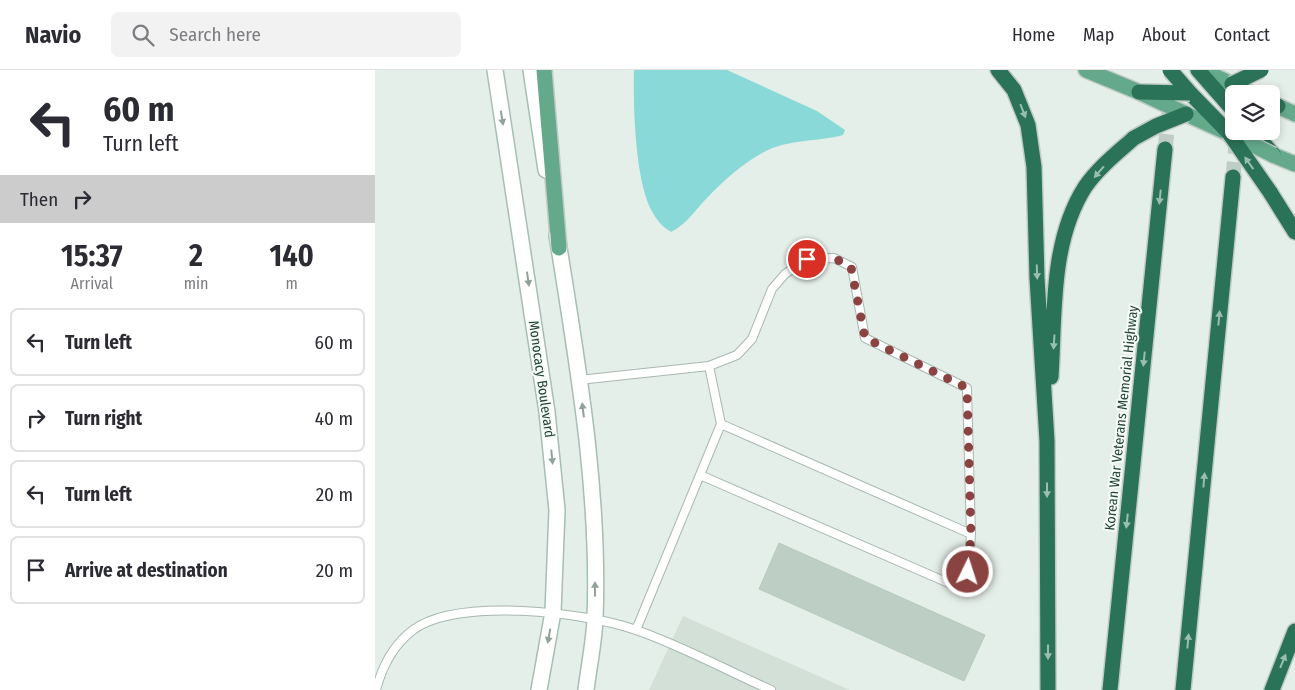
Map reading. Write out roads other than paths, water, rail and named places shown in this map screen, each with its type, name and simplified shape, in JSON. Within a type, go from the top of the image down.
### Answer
[{"type":"highway","points":[[998,70],[1014,90],[1028,125],[1034,167],[1037,278],[1047,441],[1048,690]]},
{"type":"highway","points":[[1169,70],[1225,129]]},
{"type":"highway","points":[[1200,70],[1225,101]]},
{"type":"highway","points":[[1139,92],[1190,93],[1214,89],[1232,84],[1261,70]]},
{"type":"highway","points":[[1047,441],[1062,245],[1072,215],[1085,187],[1109,160],[1133,138],[1186,114],[1225,110]]},
{"type":"highway","points":[[1234,140],[1295,232]]},
{"type":"highway","points":[[1260,140],[1273,154]]},
{"type":"highway","name":"Korean War Veterans Memorial Highway","points":[[1111,690],[1165,149]]},
{"type":"highway","points":[[1183,690],[1233,178]]},
{"type":"highway","points":[[1272,690],[1295,631]]},
{"type":"main road","name":"Monocacy Boulevard","points":[[495,70],[547,412],[557,510],[553,612],[539,690]]},
{"type":"main road","points":[[531,70],[579,380],[595,511],[595,620],[586,690]]},
{"type":"main road","points":[[544,70],[559,248]]},
{"type":"main road","points":[[1086,70],[1225,131]]},
{"type":"main road","points":[[1200,70],[1232,84]]},
{"type":"main road","points":[[1280,108],[1295,114]]},
{"type":"main road","points":[[1244,140],[1295,164]]},
{"type":"lane","points":[[579,380],[709,366],[737,355],[752,339],[772,290],[785,274],[807,259],[834,258],[851,267],[865,338],[967,388],[971,534],[967,591],[700,475]]},
{"type":"lane","points":[[636,630],[721,424],[709,366]]},
{"type":"lane","points":[[721,424],[971,534]]},
{"type":"lane","points":[[376,690],[380,672],[393,650],[413,630],[433,620],[458,614],[494,611],[553,612],[636,630],[771,690]]},
{"type":"water","points":[[634,70],[727,70],[817,111],[845,130],[843,135],[783,145],[756,156],[727,179],[686,221],[671,232],[655,216],[647,200],[642,183],[636,144]]},
{"type":"tunnel","points":[[1165,149],[1174,70]]},
{"type":"tunnel","points":[[1233,177],[1236,140]]}]
